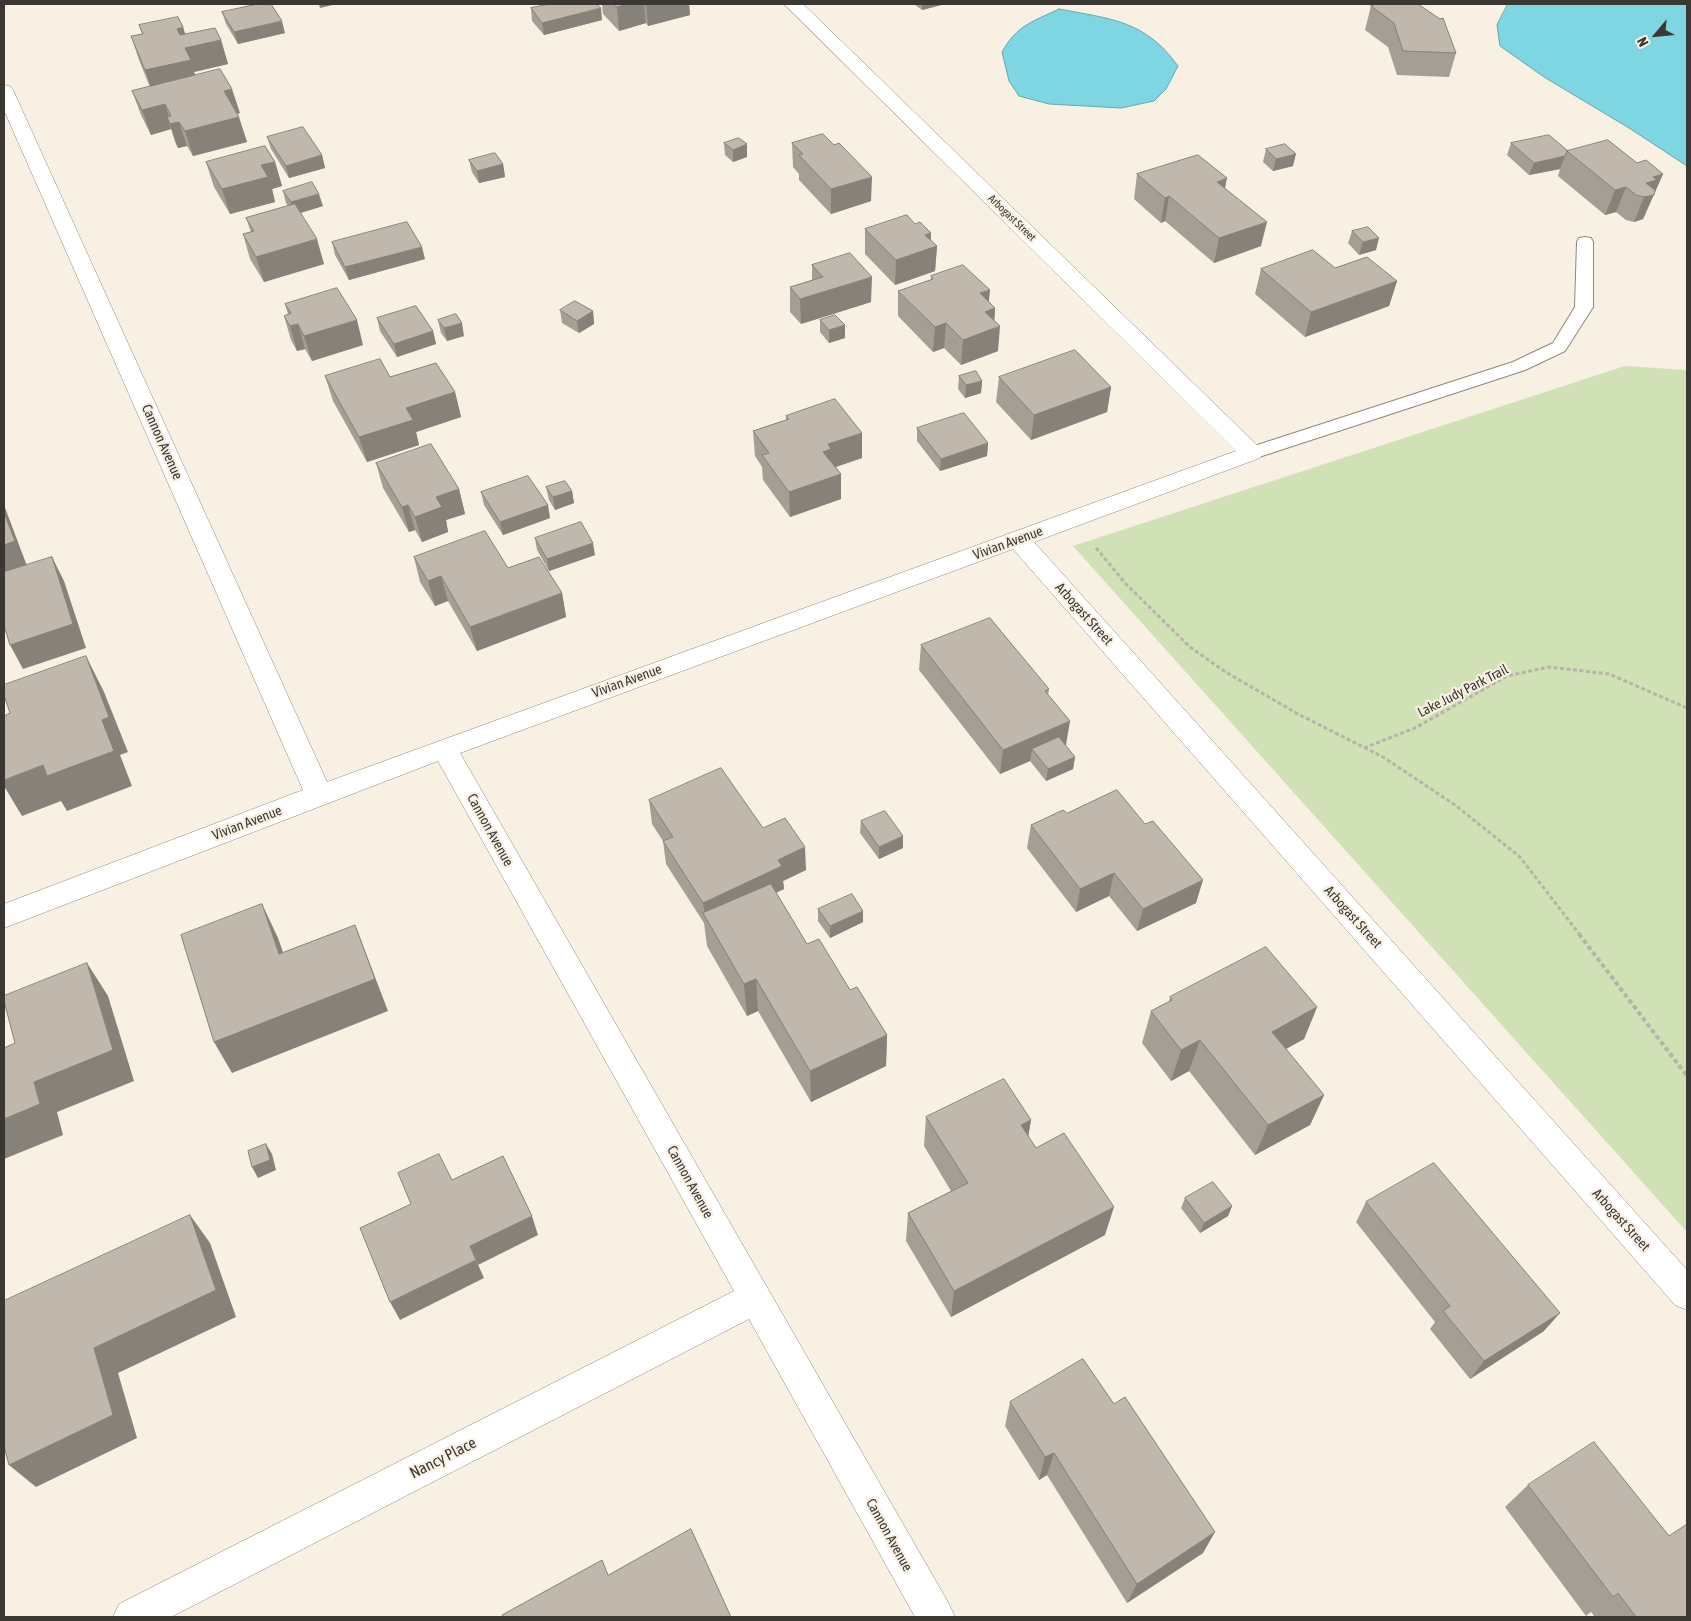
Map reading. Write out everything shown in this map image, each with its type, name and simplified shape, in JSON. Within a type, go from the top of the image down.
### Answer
[{"type":"street","name":"Arbogast Street","points":[[793,4],[1252,452]]},
{"type":"street","name":"Cannon Avenue","points":[[4,90],[320,795]]},
{"type":"street","name":"Vivian Avenue","points":[[4,916],[444,748],[1252,452]]},
{"type":"street","name":"Arbogast Street","points":[[1018,539],[1687,1294]]},
{"type":"street","name":"Cannon Avenue","points":[[444,748],[936,1617]]},
{"type":"street","name":"Nancy Place","points":[[132,1617],[755,1298]]},
{"type":"lane","points":[[1252,452],[1519,366],[1559,347],[1584,307],[1585,242]]},
{"type":"path","points":[[1073,519],[1126,584],[1190,647],[1240,681],[1298,714],[1383,757],[1455,805],[1520,858],[1687,1076]]},
{"type":"path","name":"Lake Judy Park Trail","points":[[1364,748],[1415,728],[1507,676],[1549,667],[1609,674],[1687,708]]},
{"type":"green space","points":[[1625,366],[1687,370],[1687,1232],[1073,546]]},
{"type":"water","points":[[1508,4],[1687,4],[1687,166],[1629,128],[1544,77],[1500,46],[1497,25]]},
{"type":"water","points":[[1059,9],[1111,19],[1140,30],[1153,39],[1178,66],[1166,89],[1154,101],[1121,108],[1049,104],[1019,96],[1009,81],[1002,52],[1013,36],[1026,25]]},
{"type":"building","points":[[258,4],[271,4],[282,21],[234,32],[222,12]]},
{"type":"building","points":[[550,4],[596,4],[601,8],[542,23],[531,8]]},
{"type":"building","points":[[614,4],[628,4],[617,7]]},
{"type":"building","points":[[1377,4],[1418,4],[1440,19],[1443,18],[1456,53],[1403,51],[1394,23],[1371,6]]},
{"type":"building","points":[[178,17],[183,27],[177,29],[180,35],[215,28],[221,40],[185,48],[191,60],[145,70],[131,36],[143,34],[139,25]]},
{"type":"building","points":[[220,69],[232,89],[224,91],[239,117],[185,131],[179,122],[170,124],[167,117],[171,116],[165,104],[142,110],[132,91]]},
{"type":"building","points":[[303,127],[322,155],[286,166],[267,137]]},
{"type":"building","points":[[823,134],[834,145],[839,143],[872,177],[831,189],[799,155],[803,154],[792,143]]},
{"type":"building","points":[[1549,135],[1568,151],[1565,156],[1534,163],[1511,143]]},
{"type":"building","points":[[739,138],[747,144],[733,150],[724,143]]},
{"type":"building","points":[[1608,140],[1637,163],[1646,160],[1663,174],[1653,177],[1657,180],[1646,183],[1655,190],[1654,195],[1644,197],[1636,195],[1626,187],[1615,190],[1567,151]]},
{"type":"building","points":[[1285,144],[1296,154],[1276,159],[1266,149]]},
{"type":"building","points":[[265,146],[275,162],[261,165],[268,177],[222,189],[206,162]]},
{"type":"building","points":[[495,153],[503,164],[477,171],[469,160]]},
{"type":"building","points":[[1198,155],[1227,178],[1217,182],[1267,222],[1219,238],[1169,196],[1165,198],[1137,174]]},
{"type":"building","points":[[312,182],[319,194],[291,202],[283,191]]},
{"type":"building","points":[[295,204],[317,239],[256,257],[243,234],[254,231],[246,218]]},
{"type":"building","points":[[907,215],[915,224],[920,222],[931,233],[925,235],[937,246],[896,260],[865,229]]},
{"type":"building","points":[[407,222],[422,247],[345,267],[332,242]]},
{"type":"building","points":[[1368,227],[1379,238],[1363,242],[1352,231]]},
{"type":"building","points":[[1313,250],[1335,268],[1367,257],[1397,281],[1311,312],[1261,269]]},
{"type":"building","points":[[850,253],[872,277],[800,299],[790,287],[823,277],[812,265]]},
{"type":"building","points":[[963,265],[990,290],[980,293],[995,308],[985,312],[1000,326],[963,340],[946,323],[935,327],[898,291],[933,279],[931,276]]},
{"type":"building","points":[[337,288],[357,320],[304,336],[298,324],[290,326],[284,316],[291,313],[285,304]]},
{"type":"building","points":[[575,301],[593,311],[577,321],[560,310]]},
{"type":"building","points":[[416,306],[433,331],[394,344],[377,318]]},
{"type":"building","points":[[456,314],[462,323],[444,328],[438,320]]},
{"type":"building","points":[[835,315],[845,325],[829,330],[820,320]]},
{"type":"building","points":[[1075,350],[1111,387],[1034,415],[999,377]]},
{"type":"building","points":[[380,359],[390,377],[436,363],[455,392],[406,408],[413,420],[359,437],[325,376]]},
{"type":"building","points":[[976,371],[982,381],[966,385],[959,376]]},
{"type":"building","points":[[835,399],[862,433],[828,444],[831,449],[823,452],[841,474],[789,492],[762,455],[769,453],[753,431],[789,419],[786,416]]},
{"type":"building","points":[[964,413],[988,443],[941,459],[917,428]]},
{"type":"building","points":[[431,444],[459,489],[436,497],[442,507],[415,517],[408,505],[402,507],[376,463]]},
{"type":"building","points":[[528,476],[548,505],[500,522],[481,492]]},
{"type":"building","points":[[565,481],[572,491],[553,497],[546,487]]},
{"type":"building","points":[[4,513],[15,541],[4,545]]},
{"type":"building","points":[[581,522],[593,543],[547,559],[535,538]]},
{"type":"building","points":[[485,531],[508,568],[539,557],[562,593],[470,627],[441,576],[428,581],[414,557]]},
{"type":"building","points":[[52,557],[73,624],[10,645],[4,625],[4,572]]},
{"type":"building","points":[[990,618],[1049,689],[1045,691],[1070,721],[1003,750],[921,645]]},
{"type":"building","points":[[86,656],[109,717],[102,720],[114,751],[47,776],[43,765],[4,780],[4,716],[10,713],[4,695],[4,685]]},
{"type":"building","points":[[1059,737],[1075,757],[1048,769],[1032,749]]},
{"type":"building","points":[[721,768],[763,828],[785,818],[805,847],[778,860],[782,866],[703,903],[663,841],[673,837],[649,800]]},
{"type":"building","points":[[1117,790],[1145,824],[1153,821],[1203,880],[1143,909],[1114,873],[1080,889],[1031,825],[1063,810],[1067,813]]},
{"type":"building","points":[[885,811],[903,836],[879,847],[861,821]]},
{"type":"building","points":[[771,884],[807,944],[819,939],[850,990],[857,987],[887,1035],[810,1071],[756,979],[744,984],[703,913]]},
{"type":"building","points":[[852,894],[863,911],[830,926],[818,909]]},
{"type":"building","points":[[262,904],[279,954],[355,925],[375,979],[214,1042],[181,935]]},
{"type":"building","points":[[1266,947],[1317,1007],[1272,1032],[1324,1095],[1268,1125],[1200,1040],[1181,1050],[1151,1011],[1172,1000],[1170,997]]},
{"type":"building","points":[[87,963],[113,1050],[34,1082],[40,1104],[4,1119],[4,1048],[15,1043],[4,996]]},
{"type":"building","points":[[1004,1079],[1031,1120],[1021,1125],[1036,1148],[1064,1133],[1114,1207],[954,1291],[908,1213],[968,1183],[926,1117]]},
{"type":"building","points":[[266,1144],[270,1160],[252,1167],[248,1151]]},
{"type":"building","points":[[439,1154],[452,1180],[503,1156],[532,1216],[470,1246],[476,1260],[390,1302],[360,1228],[411,1204],[398,1173]]},
{"type":"building","points":[[1434,1163],[1560,1313],[1484,1361],[1443,1311],[1450,1306],[1366,1202]]},
{"type":"building","points":[[1213,1182],[1232,1206],[1204,1223],[1185,1198]]},
{"type":"building","points":[[190,1215],[216,1290],[94,1348],[113,1415],[9,1465],[4,1446],[4,1301]]},
{"type":"building","points":[[1083,1359],[1114,1404],[1125,1397],[1215,1532],[1137,1584],[1054,1453],[1045,1457],[1010,1402]]},
{"type":"building","points":[[1594,1442],[1669,1536],[1687,1524],[1687,1617],[1636,1617],[1618,1593],[1613,1597],[1528,1485]]},
{"type":"building","points":[[691,1529],[731,1617],[503,1617],[502,1615],[602,1560],[608,1575]]}]
